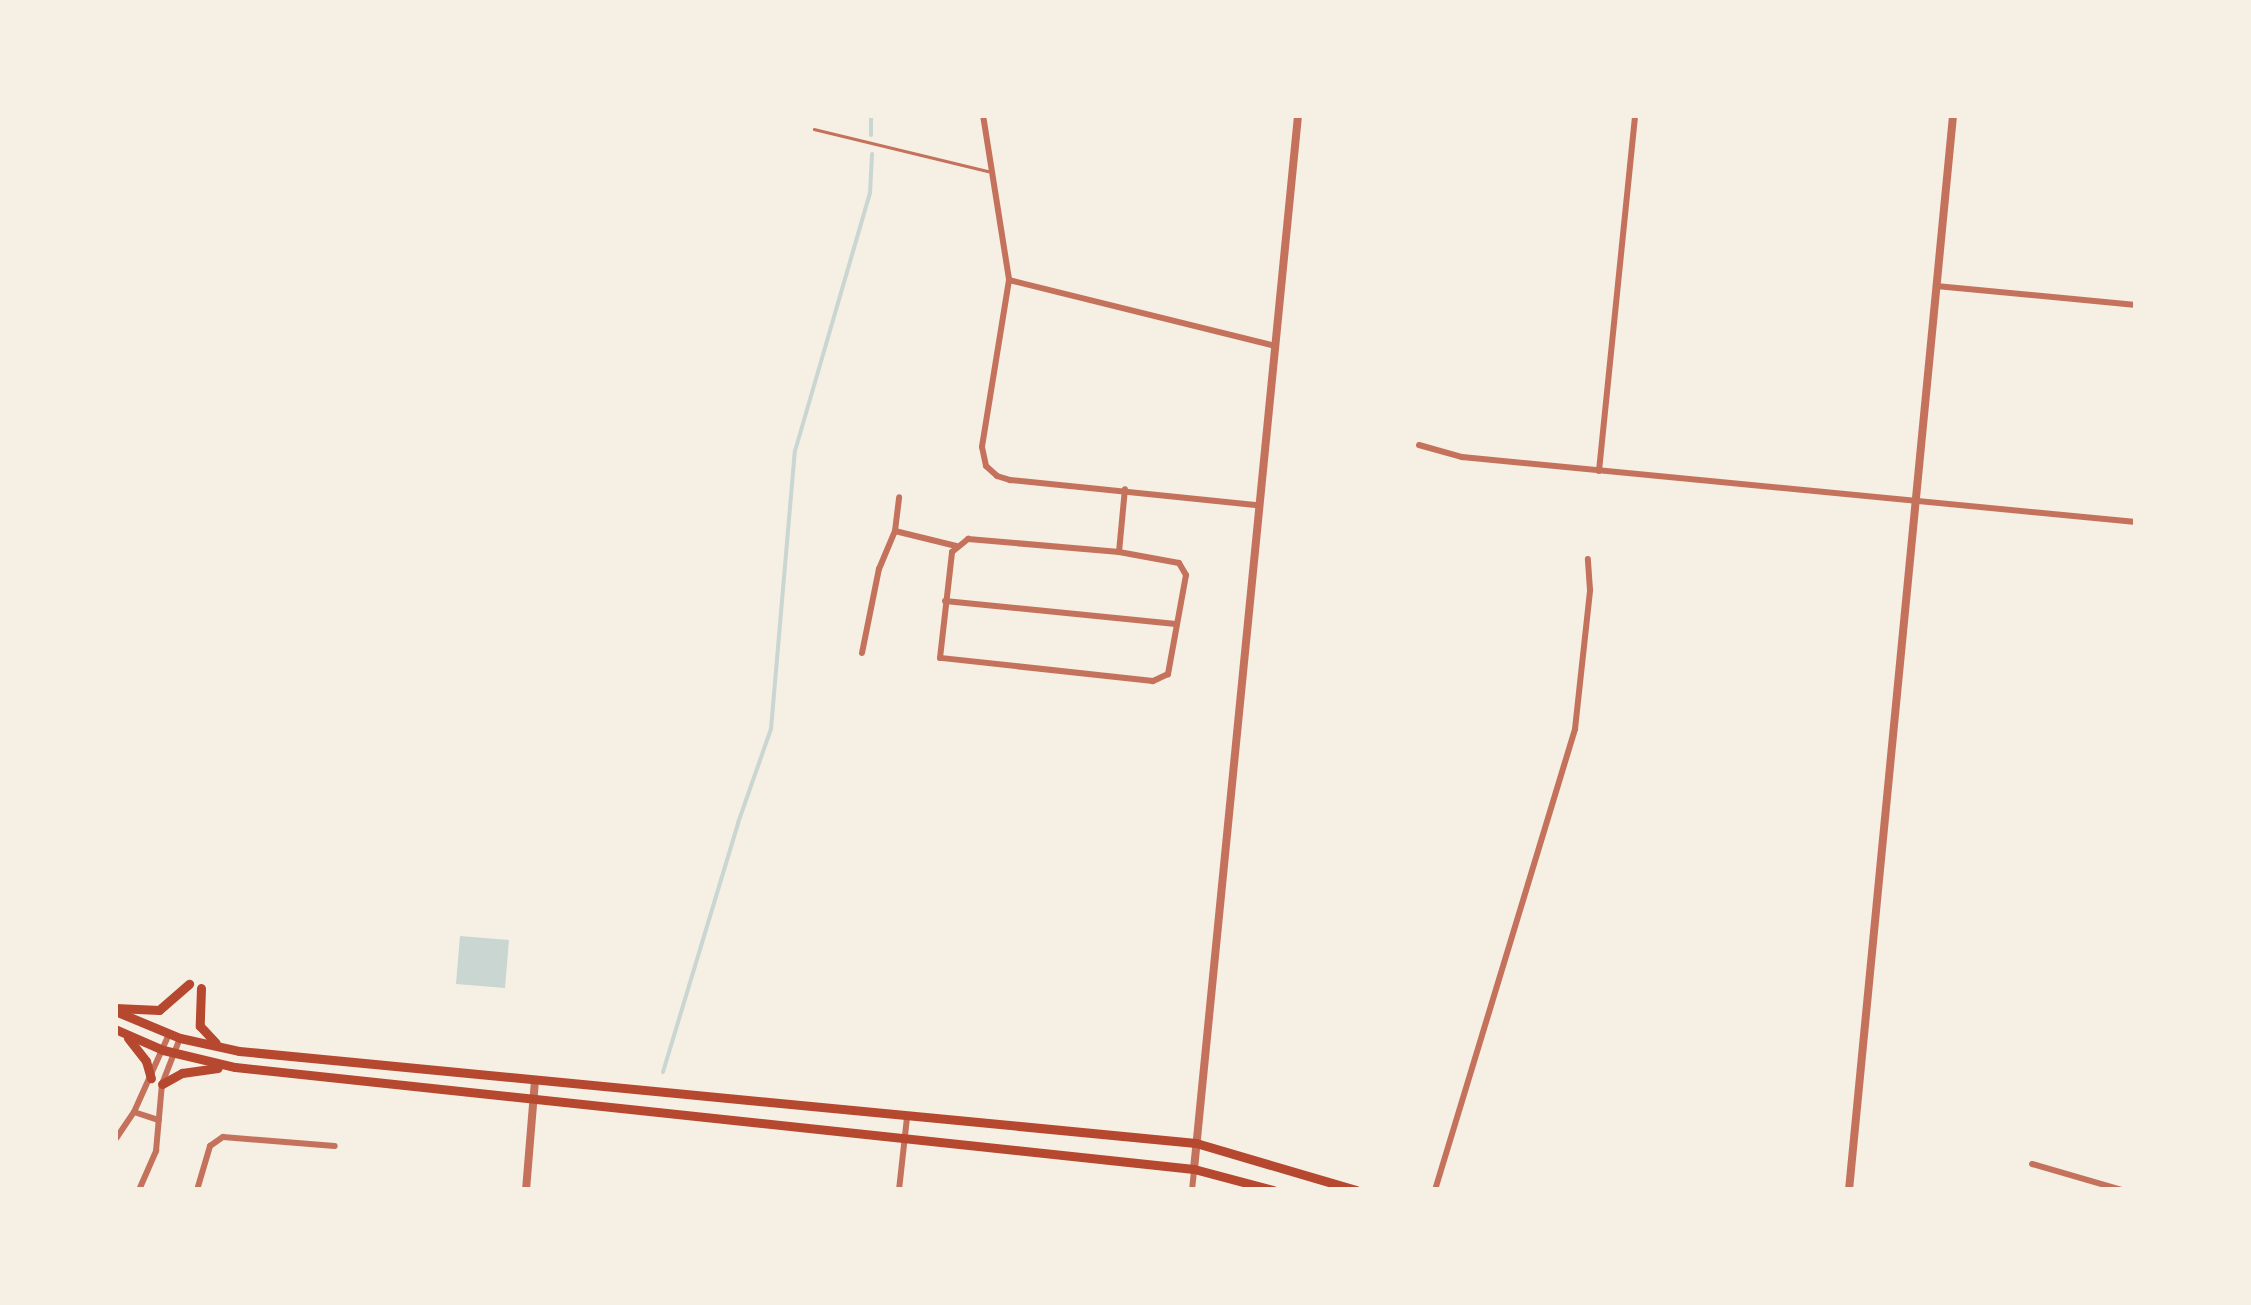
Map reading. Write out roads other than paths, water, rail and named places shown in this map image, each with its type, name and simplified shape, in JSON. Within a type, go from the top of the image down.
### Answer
[{"type":"main road","points":[[115,1009],[159,1010],[189,984]]},
{"type":"main road","points":[[201,988],[200,1026],[212,1041],[228,1049]]},
{"type":"main road","points":[[115,1009],[175,1036],[228,1049],[1196,1143],[1356,1190]]},
{"type":"main road","points":[[115,1029],[174,1054],[236,1067],[1194,1168],[1272,1190]]},
{"type":"main road","points":[[126,1035],[143,1056],[151,1078]]},
{"type":"main road","points":[[162,1084],[182,1072],[236,1067]]},
{"type":"street","points":[[984,115],[1009,280],[982,447],[986,466],[997,476],[1010,480],[1258,505]]},
{"type":"street","points":[[1192,1190],[1298,115]]},
{"type":"street","points":[[1599,471],[1635,115]]},
{"type":"street","points":[[1849,1190],[1952,115]]},
{"type":"street","points":[[1009,280],[1276,346]]},
{"type":"street","points":[[1936,286],[2136,305]]},
{"type":"street","points":[[1419,445],[1462,457],[2136,522]]},
{"type":"street","points":[[1120,552],[1125,489]]},
{"type":"street","points":[[862,653],[879,569],[895,531],[899,497]]},
{"type":"street","points":[[895,531],[956,546],[968,539],[1174,560],[1184,568],[1168,674],[1160,680],[957,663],[938,654],[956,546]]},
{"type":"street","points":[[1435,1190],[1575,729],[1590,590],[1588,559]]},
{"type":"street","points":[[945,601],[1176,624]]},
{"type":"street","points":[[115,1140],[134,1112],[163,1050],[175,1036]]},
{"type":"street","points":[[140,1190],[156,1151],[162,1084],[174,1054],[175,1036]]},
{"type":"street","points":[[527,1190],[536,1080]]},
{"type":"street","points":[[134,1112],[160,1120]]},
{"type":"street","points":[[900,1190],[907,1116]]},
{"type":"street","points":[[197,1190],[210,1146],[223,1137],[335,1146]]},
{"type":"street","points":[[2032,1164],[2122,1190]]},
{"type":"lane","points":[[814,129],[994,173]]},
{"type":"waterway","points":[[871,115],[871,135]]},
{"type":"waterway","points":[[663,1072],[738,823],[771,729],[795,451],[870,193],[872,154]]}]
